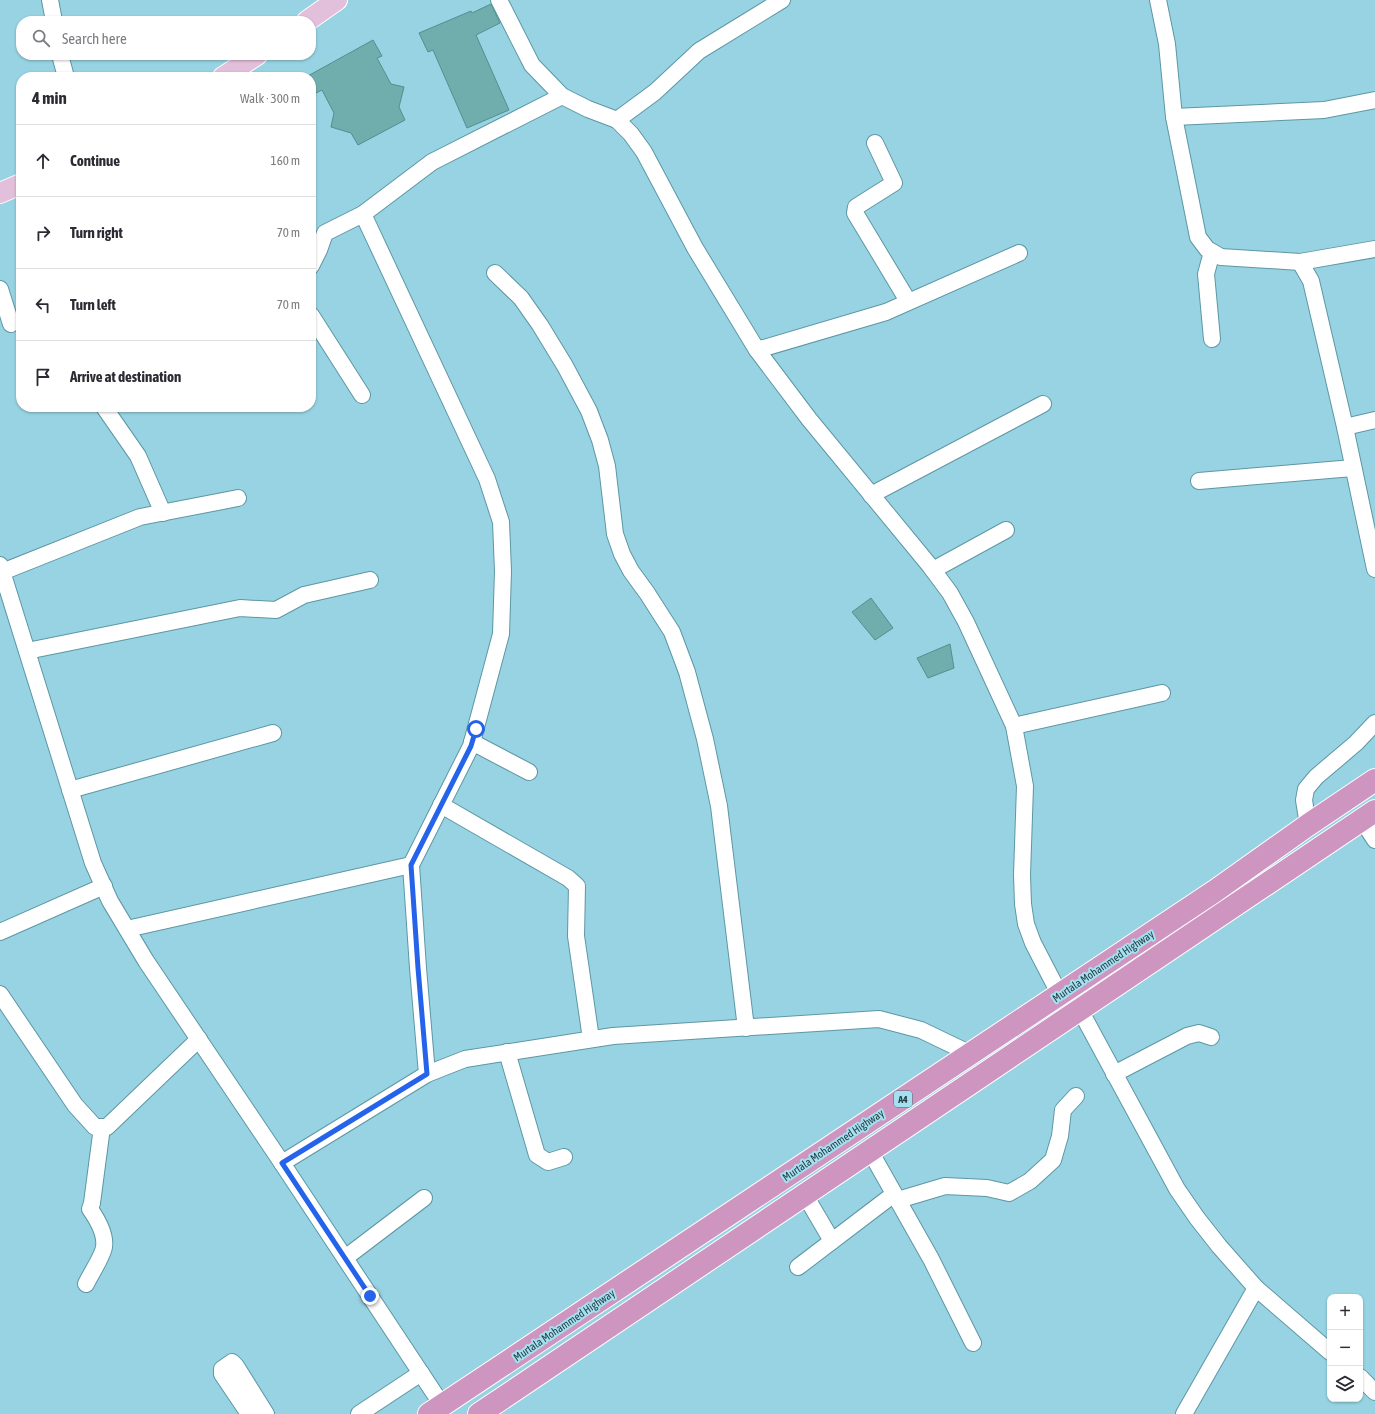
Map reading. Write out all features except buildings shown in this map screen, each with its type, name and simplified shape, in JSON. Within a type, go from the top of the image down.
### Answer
[{"type":"highway","name":"Murtala Mohammed Highway","points":[[436,1410],[1060,995],[1215,891],[1308,825],[1375,780]]},
{"type":"highway","name":"A4","points":[[489,1411],[805,1195],[1368,815]]},
{"type":"main road","points":[[314,16],[337,0]]},
{"type":"main road","points":[[231,72],[249,60]]},
{"type":"main road","points":[[0,193],[16,186]]},
{"type":"street","points":[[50,0],[53,16]]},
{"type":"street","points":[[499,0],[532,65],[562,96],[588,109],[617,120],[631,134],[644,152],[695,248],[757,350],[809,419],[933,570],[950,593],[966,622],[1014,726],[1025,786],[1022,876],[1023,904],[1026,924],[1033,943],[1060,995]]},
{"type":"street","points":[[617,120],[655,92],[699,51],[782,0]]},
{"type":"street","points":[[1158,0],[1167,44],[1174,117],[1198,237],[1207,249],[1221,257],[1300,262],[1375,249]]},
{"type":"street","points":[[61,60],[65,72]]},
{"type":"street","points":[[316,256],[325,233],[363,214],[432,162],[562,96]]},
{"type":"street","points":[[1174,117],[1324,110],[1375,100]]},
{"type":"street","points":[[875,143],[894,183],[856,206],[855,213],[908,301]]},
{"type":"street","points":[[363,214],[487,479],[501,522],[503,571],[501,634],[472,742],[411,865],[427,1074]]},
{"type":"street","points":[[1212,252],[1206,274],[1212,339]]},
{"type":"street","points":[[757,350],[886,312],[1019,253]]},
{"type":"street","points":[[1300,262],[1311,281],[1345,427],[1375,569]]},
{"type":"street","points":[[495,273],[521,298],[540,325],[565,366],[589,412],[600,440],[607,466],[615,534],[622,554],[631,571],[672,632],[687,672],[705,739],[718,806],[746,1028]]},
{"type":"street","points":[[0,289],[11,328]]},
{"type":"street","points":[[316,323],[362,395]]},
{"type":"street","points":[[871,495],[1043,404]]},
{"type":"street","points":[[107,412],[138,456],[163,513]]},
{"type":"street","points":[[1345,427],[1375,420]]},
{"type":"street","points":[[1200,481],[1353,468]]},
{"type":"street","points":[[238,498],[140,517],[1,568],[93,863],[110,901],[146,961],[421,1373],[436,1410]]},
{"type":"street","points":[[933,570],[1006,530]]},
{"type":"street","points":[[27,651],[240,608],[276,610],[304,595],[370,580]]},
{"type":"street","points":[[1014,726],[1162,693]]},
{"type":"street","points":[[1308,825],[1304,800],[1306,789],[1316,777],[1356,743],[1375,723]]},
{"type":"street","points":[[70,790],[273,733]]},
{"type":"street","points":[[472,742],[529,772]]},
{"type":"street","points":[[441,805],[568,878],[577,886],[576,936],[591,1039]]},
{"type":"street","points":[[1368,815],[1375,840]]},
{"type":"street","points":[[127,929],[411,865]]},
{"type":"street","points":[[0,932],[104,886]]},
{"type":"street","points":[[0,994],[75,1105],[95,1127],[107,1127],[199,1039]]},
{"type":"street","points":[[1080,1010],[1177,1189],[1219,1246],[1256,1288],[1327,1349]]},
{"type":"street","points":[[282,1163],[427,1074],[465,1059],[507,1052],[613,1036],[879,1019],[921,1030],[972,1054]]},
{"type":"street","points":[[1114,1074],[1187,1036],[1199,1033],[1210,1037]]},
{"type":"street","points":[[507,1052],[537,1155],[548,1162],[564,1157]]},
{"type":"street","points":[[798,1267],[832,1240],[896,1197],[945,1186],[987,1188],[1009,1193],[1030,1181],[1053,1160],[1060,1136],[1063,1110],[1076,1096]]},
{"type":"street","points":[[86,1284],[104,1248],[104,1238],[90,1209],[102,1127]]},
{"type":"street","points":[[870,1151],[931,1259],[973,1343]]},
{"type":"street","points":[[805,1195],[832,1240]]},
{"type":"street","points":[[345,1258],[424,1198]]},
{"type":"street","points":[[1184,1414],[1256,1288]]},
{"type":"street","points":[[249,1414],[222,1374],[222,1369],[232,1362],[266,1414]]},
{"type":"street","points":[[359,1414],[421,1373]]},
{"type":"street","points":[[1363,1380],[1375,1392]]},
{"type":"route","points":[[370,1296],[282,1163],[427,1074],[411,865],[471,746],[476,729]]}]
